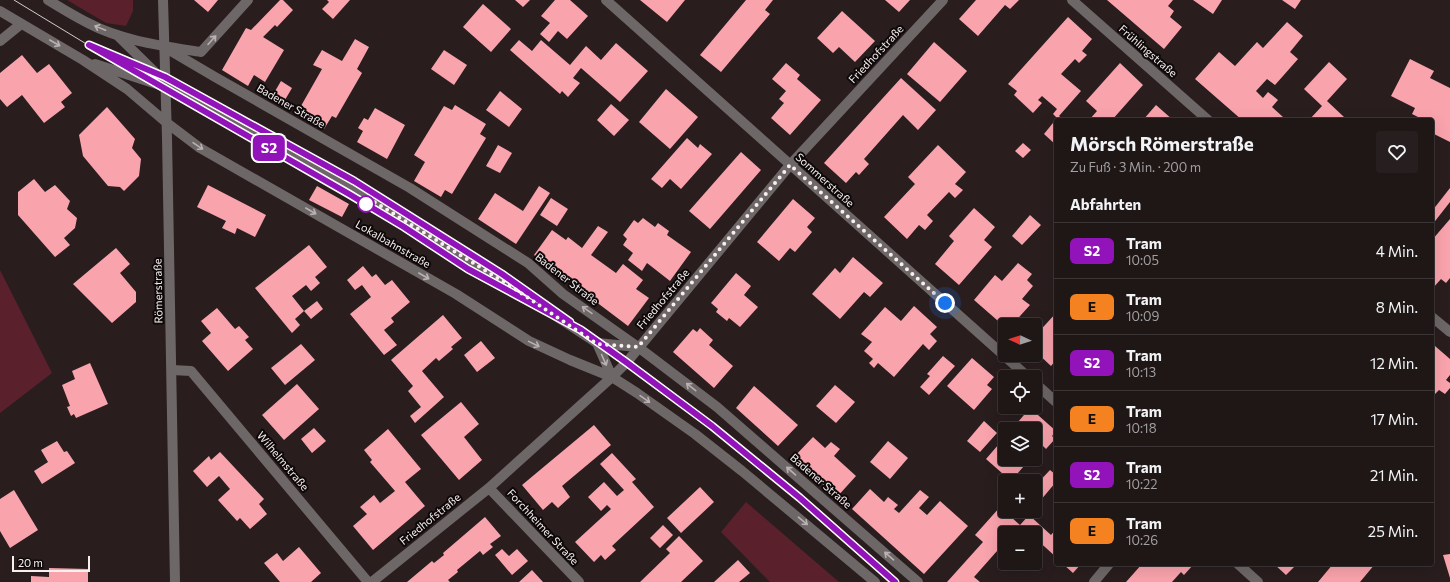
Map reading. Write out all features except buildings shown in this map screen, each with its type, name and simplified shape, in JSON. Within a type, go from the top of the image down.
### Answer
[{"type":"street","points":[[48,0],[88,24],[117,35],[164,47],[201,52],[248,0]]},
{"type":"street","name":"Römerstraße","points":[[163,0],[167,123],[175,582]]},
{"type":"street","name":"Sommerstraße","points":[[606,0],[1020,370]]},
{"type":"street","name":"Friedhofstraße","points":[[372,582],[489,488],[612,377],[790,165],[943,0]]},
{"type":"street","name":"Frühlingstraße","points":[[1072,0],[1206,118]]},
{"type":"street","points":[[0,11],[83,60],[166,85],[177,90],[355,190],[512,287],[597,344],[638,347]]},
{"type":"street","points":[[0,41],[21,24]]},
{"type":"street","points":[[117,35],[166,85]]},
{"type":"street","name":"Badener Straße","points":[[164,47],[410,188],[528,263],[564,294],[638,347],[717,407],[918,582]]},
{"type":"street","name":"Lokalbahnstraße","points":[[83,60],[127,89],[167,123],[200,148],[456,294],[530,341],[570,360],[612,377]]},
{"type":"street","points":[[1434,318],[1450,332]]},
{"type":"street","points":[[597,344],[612,377],[694,434],[730,462],[875,582]]},
{"type":"street","name":"Wilhelmstraße","points":[[172,370],[191,370],[368,582]]},
{"type":"street","points":[[1042,389],[1054,400]]},
{"type":"street","name":"Forchheimer Straße","points":[[489,488],[579,582]]},
{"type":"street","points":[[1094,582],[1107,566]]},
{"type":"street","points":[[1240,566],[1258,582]]},
{"type":"shaded area","points":[[67,0],[133,0],[133,11],[126,26],[106,23]]},
{"type":"shaded area","points":[[0,270],[52,373],[0,413]]},
{"type":"shaded area","points":[[746,502],[839,582],[770,582],[721,532]]},
{"type":"tram line","points":[[14,0],[93,48]]},
{"type":"tram line","points":[[89,45],[165,77],[354,181],[502,274],[627,362],[712,425],[800,498],[895,582]]},
{"type":"tram line","name":"S2","points":[[570,322],[502,274],[354,181],[165,77],[89,45],[349,194],[404,227],[468,269],[581,330],[712,426],[800,498],[895,582]]},
{"type":"tram line","points":[[116,61],[349,194],[404,227],[468,269],[546,311]]},
{"type":"route","points":[[366,204],[368,198],[553,313],[597,344],[638,347],[790,165],[945,303]]}]
